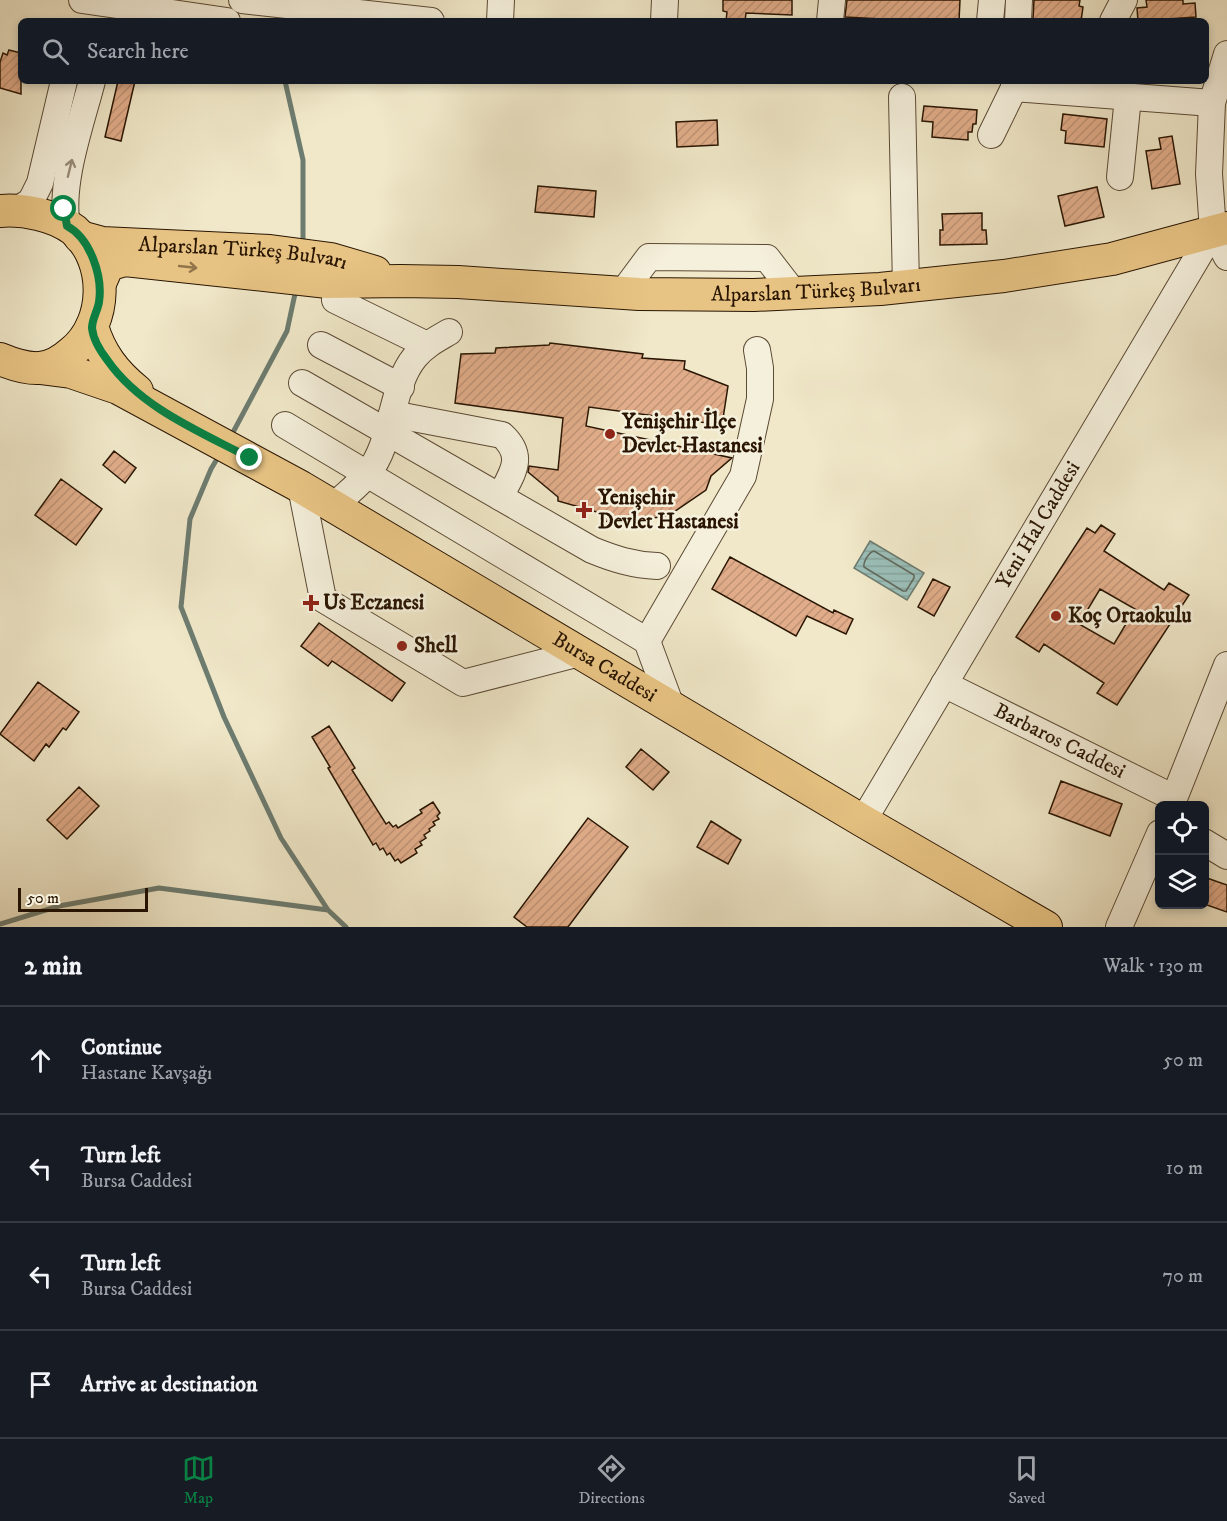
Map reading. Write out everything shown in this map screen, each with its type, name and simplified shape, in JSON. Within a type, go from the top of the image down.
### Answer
[{"type":"main road","name":"Alparslan Türkeş Bulvarı","points":[[8,211],[45,216],[102,243],[270,264],[332,280],[458,282],[623,292],[742,295],[906,287],[1004,276],[1222,239]]},
{"type":"main road","points":[[40,368],[60,362],[80,346],[92,326],[99,302],[100,283],[96,266],[73,231]]},
{"type":"main road","name":"Alparslan Türkeş Bulvarı","points":[[100,283],[108,265],[125,260],[270,264]]},
{"type":"main road","name":"Bursa Caddesi","points":[[92,326],[96,340],[107,360],[121,378],[161,410]]},
{"type":"main road","name":"Bursa Caddesi","points":[[0,359],[13,364],[71,372],[93,378],[204,433],[302,487],[863,821],[1046,927]]},
{"type":"street","points":[[79,18],[83,0],[110,9],[198,18]]},
{"type":"street","points":[[242,0],[402,18]]},
{"type":"street","points":[[500,18],[501,0]]},
{"type":"street","points":[[664,18],[665,0]]},
{"type":"street","points":[[830,18],[832,0]]},
{"type":"street","points":[[990,18],[992,0]]},
{"type":"street","points":[[1018,18],[1019,0]]},
{"type":"street","points":[[1115,18],[1124,0]]},
{"type":"street","points":[[1209,46],[1227,47]]},
{"type":"street","points":[[1222,239],[1209,174],[1212,103],[1227,54]]},
{"type":"street","points":[[8,211],[31,201],[40,183],[63,84]]},
{"type":"street","points":[[73,231],[64,209],[65,189],[91,84]]},
{"type":"street","points":[[991,135],[1014,85],[1212,103]]},
{"type":"street","points":[[902,97],[906,287]]},
{"type":"street","points":[[1120,177],[1128,97]]},
{"type":"street","name":"Yeni Hal Caddesi","points":[[863,821],[944,684],[1222,239]]},
{"type":"street","points":[[332,280],[427,345]]},
{"type":"street","points":[[334,506],[368,474],[390,423],[411,363],[427,345],[449,332]]},
{"type":"street","points":[[321,345],[401,387]]},
{"type":"street","points":[[647,641],[743,476],[760,399],[758,350]]},
{"type":"street","points":[[302,383],[390,423],[500,497],[592,550],[636,565],[657,566]]},
{"type":"street","points":[[390,423],[501,435],[512,447],[515,469],[500,497]]},
{"type":"street","points":[[285,425],[647,641],[671,706]]},
{"type":"street","points":[[302,487],[323,599],[463,683],[580,653]]},
{"type":"street","points":[[1172,801],[1221,702],[1227,665]]},
{"type":"street","name":"Barbaros Caddesi","points":[[944,684],[1170,801]]},
{"type":"street","points":[[1119,927],[1155,844]]},
{"type":"street","points":[[1209,845],[1227,856]]},
{"type":"water","points":[[870,541],[924,573],[907,600],[854,568]]},
{"type":"building","points":[[723,0],[792,0],[792,15],[746,13],[745,18],[726,18],[727,12],[723,11]]},
{"type":"building","points":[[847,0],[960,0],[959,18],[845,17]]},
{"type":"building","points":[[1034,0],[1080,0],[1079,6],[1083,7],[1081,18],[1033,18]]},
{"type":"building","points":[[1146,0],[1183,0],[1183,4],[1195,3],[1196,17],[1138,18],[1137,8],[1147,7]]},
{"type":"building","points":[[9,50],[18,52],[18,84],[21,84],[21,94],[0,88],[0,62],[3,53],[7,55]]},
{"type":"building","points":[[117,84],[134,84],[121,141],[105,137]]},
{"type":"building","points":[[924,106],[977,110],[976,124],[973,124],[972,132],[968,132],[968,140],[932,137],[933,122],[922,121]]},
{"type":"building","points":[[1063,114],[1107,119],[1104,147],[1065,143],[1066,131],[1061,130]]},
{"type":"building","points":[[717,120],[718,145],[677,147],[676,122]]},
{"type":"building","points":[[1172,136],[1180,184],[1152,189],[1146,151],[1161,149],[1159,138]]},
{"type":"building","points":[[538,186],[596,191],[594,217],[535,212]]},
{"type":"building","points":[[1097,187],[1104,217],[1065,226],[1058,196]]},
{"type":"building","points":[[982,213],[982,230],[986,230],[987,244],[940,245],[940,230],[943,230],[942,214]]},
{"type":"building","name":"Yenişehir İlçe Devlet Hastanesi","points":[[550,343],[643,354],[642,358],[685,361],[684,369],[728,386],[722,425],[589,407],[586,426],[732,458],[711,476],[706,490],[668,516],[644,519],[643,523],[603,521],[604,514],[558,501],[558,497],[528,472],[529,466],[558,470],[563,418],[455,403],[461,354],[495,353],[496,348],[549,345]]},
{"type":"building","points":[[114,451],[136,468],[125,483],[103,465]]},
{"type":"building","points":[[61,479],[102,509],[76,545],[35,515]]},
{"type":"building","name":"Koç Ortaokulu","points":[[1101,525],[1115,534],[1104,551],[1164,590],[1169,583],[1189,595],[1117,705],[1097,693],[1104,683],[1044,644],[1039,652],[1016,637],[1087,528],[1095,533]],"holes":[[[1100,589],[1135,609],[1114,644],[1079,624]]]},
{"type":"building","points":[[730,557],[833,613],[834,610],[853,619],[846,634],[807,616],[796,636],[712,589]]},
{"type":"building","points":[[933,579],[950,587],[934,616],[918,607]]},
{"type":"building","points":[[319,623],[405,683],[392,701],[332,661],[328,666],[301,646]]},
{"type":"building","points":[[38,682],[79,712],[66,730],[63,728],[49,747],[46,744],[34,761],[0,734]]},
{"type":"building","points":[[329,726],[355,768],[352,770],[386,824],[389,822],[393,827],[396,825],[398,828],[422,813],[420,810],[433,802],[440,813],[437,816],[439,819],[433,822],[435,825],[424,835],[426,838],[420,842],[422,845],[415,849],[417,853],[401,863],[398,859],[395,861],[390,853],[387,855],[383,848],[380,850],[376,843],[373,845],[328,768],[330,767],[312,737]]},
{"type":"building","points":[[641,749],[669,772],[653,790],[626,767]]},
{"type":"building","points":[[1061,781],[1122,804],[1110,836],[1049,813]]},
{"type":"building","points":[[79,787],[99,806],[67,839],[47,820]]},
{"type":"building","points":[[588,818],[628,847],[568,927],[527,927],[514,917]]},
{"type":"building","points":[[711,821],[741,840],[728,864],[697,847]]},
{"type":"building","points":[[1209,879],[1227,885],[1227,912],[1209,906]]},
{"type":"waterway","points":[[286,84],[303,160],[303,244]]},
{"type":"waterway","points":[[230,438],[287,331],[296,289]]},
{"type":"waterway","points":[[220,454],[211,469],[190,519],[181,607],[224,717],[281,838],[328,910],[346,927]]},
{"type":"waterway","points":[[0,924],[59,906],[159,888],[328,910]]},
{"type":"place","name":"Yenişehir İlçe Devlet Hastanesi","points":[[610,434]]},
{"type":"place","name":"Yenişehir Devlet Hastanesi","points":[[584,510]]},
{"type":"place","name":"Us Eczanesi","points":[[311,603]]},
{"type":"place","name":"Koç Ortaokulu","points":[[1056,616]]},
{"type":"place","name":"Shell","points":[[402,646]]},
{"type":"route","points":[[64,209],[67,226],[84,243],[96,266],[100,283],[99,302],[92,326],[96,340],[107,360],[121,378],[161,410],[250,458]]}]
